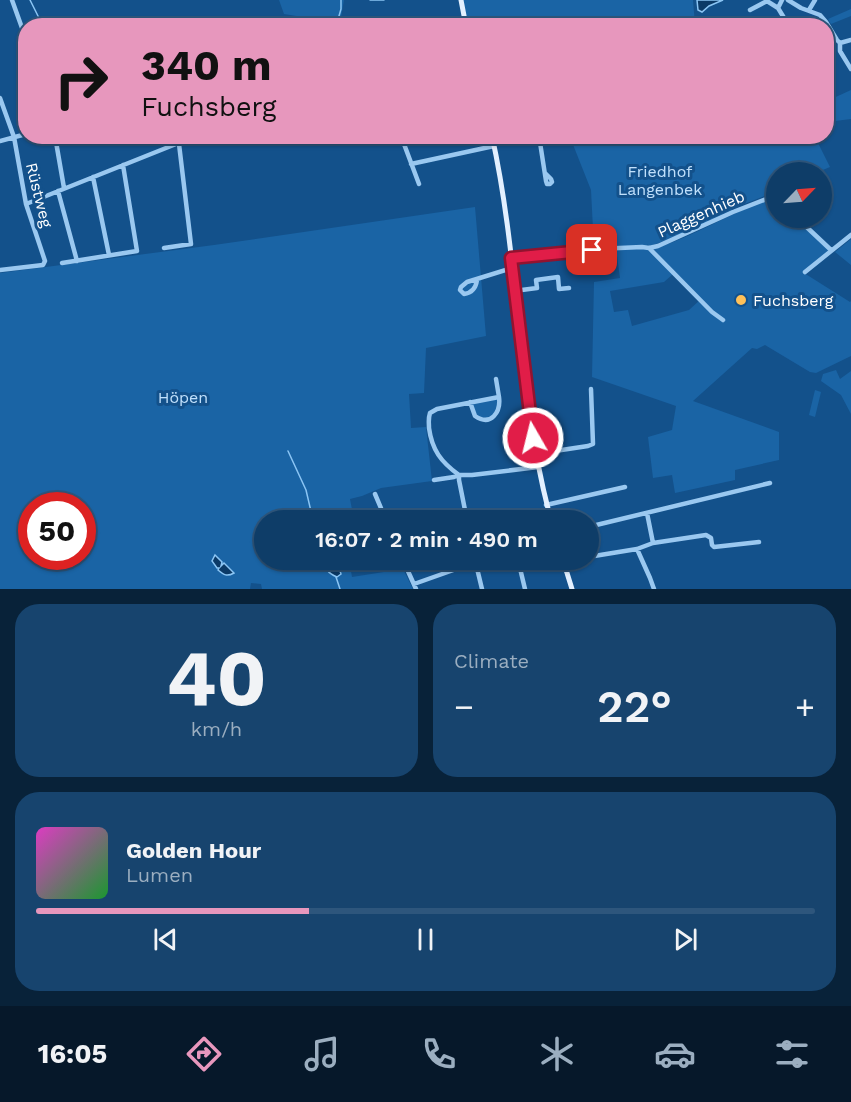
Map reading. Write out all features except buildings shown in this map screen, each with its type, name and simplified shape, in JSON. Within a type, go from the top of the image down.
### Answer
[{"type":"main road","points":[[461,0],[464,18]]},
{"type":"main road","points":[[494,146],[505,202],[535,454],[548,510]]},
{"type":"main road","points":[[566,570],[572,589]]},
{"type":"street","points":[[12,0],[18,18]]},
{"type":"street","points":[[778,8],[782,0]]},
{"type":"street","points":[[789,0],[823,18]]},
{"type":"street","points":[[809,10],[815,0]]},
{"type":"street","points":[[750,10],[767,1],[778,8],[784,18]]},
{"type":"street","points":[[834,35],[840,43],[840,51],[851,69]]},
{"type":"street","points":[[840,43],[851,40]]},
{"type":"street","name":"Rüstweg","points":[[0,98],[14,137],[26,204],[45,261],[43,265],[0,270]]},
{"type":"street","points":[[0,141],[18,136]]},
{"type":"street","points":[[56,144],[64,188]]},
{"type":"street","points":[[26,204],[179,144],[191,244],[164,248]]},
{"type":"street","points":[[404,144],[419,184]]},
{"type":"street","points":[[540,144],[545,173]]},
{"type":"street","points":[[411,164],[494,146]]},
{"type":"street","points":[[63,263],[137,252],[123,165]]},
{"type":"street","points":[[93,177],[109,255]]},
{"type":"street","points":[[58,191],[77,261]]},
{"type":"street","name":"Plaggenhieb","points":[[511,258],[594,249],[650,248],[766,199]]},
{"type":"street","points":[[808,228],[831,250]]},
{"type":"street","points":[[805,272],[851,235]]},
{"type":"street","points":[[650,248],[712,312],[723,320]]},
{"type":"street","points":[[477,280],[512,268]]},
{"type":"street","points":[[514,291],[537,288],[536,280],[558,277],[559,289],[569,288]]},
{"type":"street","points":[[470,402],[475,416],[484,420],[491,419],[500,405],[496,379]]},
{"type":"street","points":[[535,454],[593,444],[591,389]]},
{"type":"street","points":[[465,510],[459,475],[436,452],[431,439],[428,418],[437,409],[499,397]]},
{"type":"street","points":[[434,480],[459,475],[538,467]]},
{"type":"street","points":[[599,524],[770,483]]},
{"type":"street","points":[[546,505],[624,487]]},
{"type":"street","points":[[375,494],[382,510]]},
{"type":"street","points":[[647,513],[653,543]]},
{"type":"street","points":[[599,555],[637,549],[653,543],[706,535],[711,538],[714,547],[759,542]]},
{"type":"street","points":[[637,549],[654,589]]},
{"type":"street","points":[[407,570],[415,587],[455,570]]},
{"type":"street","points":[[478,570],[482,589]]},
{"type":"street","points":[[520,570],[525,589]]},
{"type":"green space","points":[[279,0],[344,0],[341,18],[309,18],[284,14]]},
{"type":"green space","points":[[462,0],[693,0],[694,18],[482,18],[466,18]]},
{"type":"green space","points":[[851,9],[851,16],[834,23],[834,18],[830,18]]},
{"type":"green space","points":[[851,90],[851,119],[834,122],[834,98]]},
{"type":"green space","name":"Friedhof Langenbek","points":[[573,144],[818,144],[828,162],[766,162],[766,196],[656,244],[649,246],[647,244],[673,274],[664,282],[610,291],[614,312],[628,310],[632,326],[689,310],[701,299],[653,249],[693,234],[766,199],[766,228],[810,228],[831,248],[804,273],[851,301],[851,356],[816,373],[810,372],[765,345],[757,349],[752,348],[693,401],[779,432],[779,460],[735,470],[735,480],[675,493],[672,475],[653,478],[648,437],[672,430],[676,406],[592,377],[594,282],[620,278],[617,256],[610,256],[609,248],[594,249],[591,190]]},
{"type":"green space","name":"Höpen","points":[[475,207],[486,336],[426,348],[424,393],[409,394],[411,428],[426,427],[432,481],[381,488],[350,499],[352,510],[254,510],[254,570],[351,570],[352,577],[404,570],[413,589],[262,589],[261,584],[251,583],[250,589],[0,589],[0,273]]},
{"type":"green space","points":[[851,239],[851,265],[835,252]]},
{"type":"green space","points":[[836,370],[840,379],[851,371],[851,414],[841,395],[821,381],[823,374]]},
{"type":"green space","points":[[815,390],[821,392],[815,417],[809,415]]},
{"type":"green space","points":[[499,397],[500,405],[491,419],[475,416],[471,403]]},
{"type":"shaded area","points":[[697,0],[723,0],[702,12],[698,10]]},
{"type":"shaded area","points":[[215,555],[222,562],[221,566],[224,563],[234,573],[226,575],[218,570],[219,568],[212,561]]},
{"type":"shaded area","points":[[328,570],[340,570],[341,574],[337,577]]},
{"type":"waterway","points":[[30,0],[39,18]]},
{"type":"waterway","points":[[338,18],[341,0]]},
{"type":"waterway","points":[[370,0],[384,0]]},
{"type":"waterway","points":[[288,451],[306,490],[311,510]]},
{"type":"waterway","points":[[336,577],[340,589]]},
{"type":"place","name":"Fuchsberg","points":[[741,300]]},
{"type":"route","points":[[533,438],[511,258],[592,250]]}]
